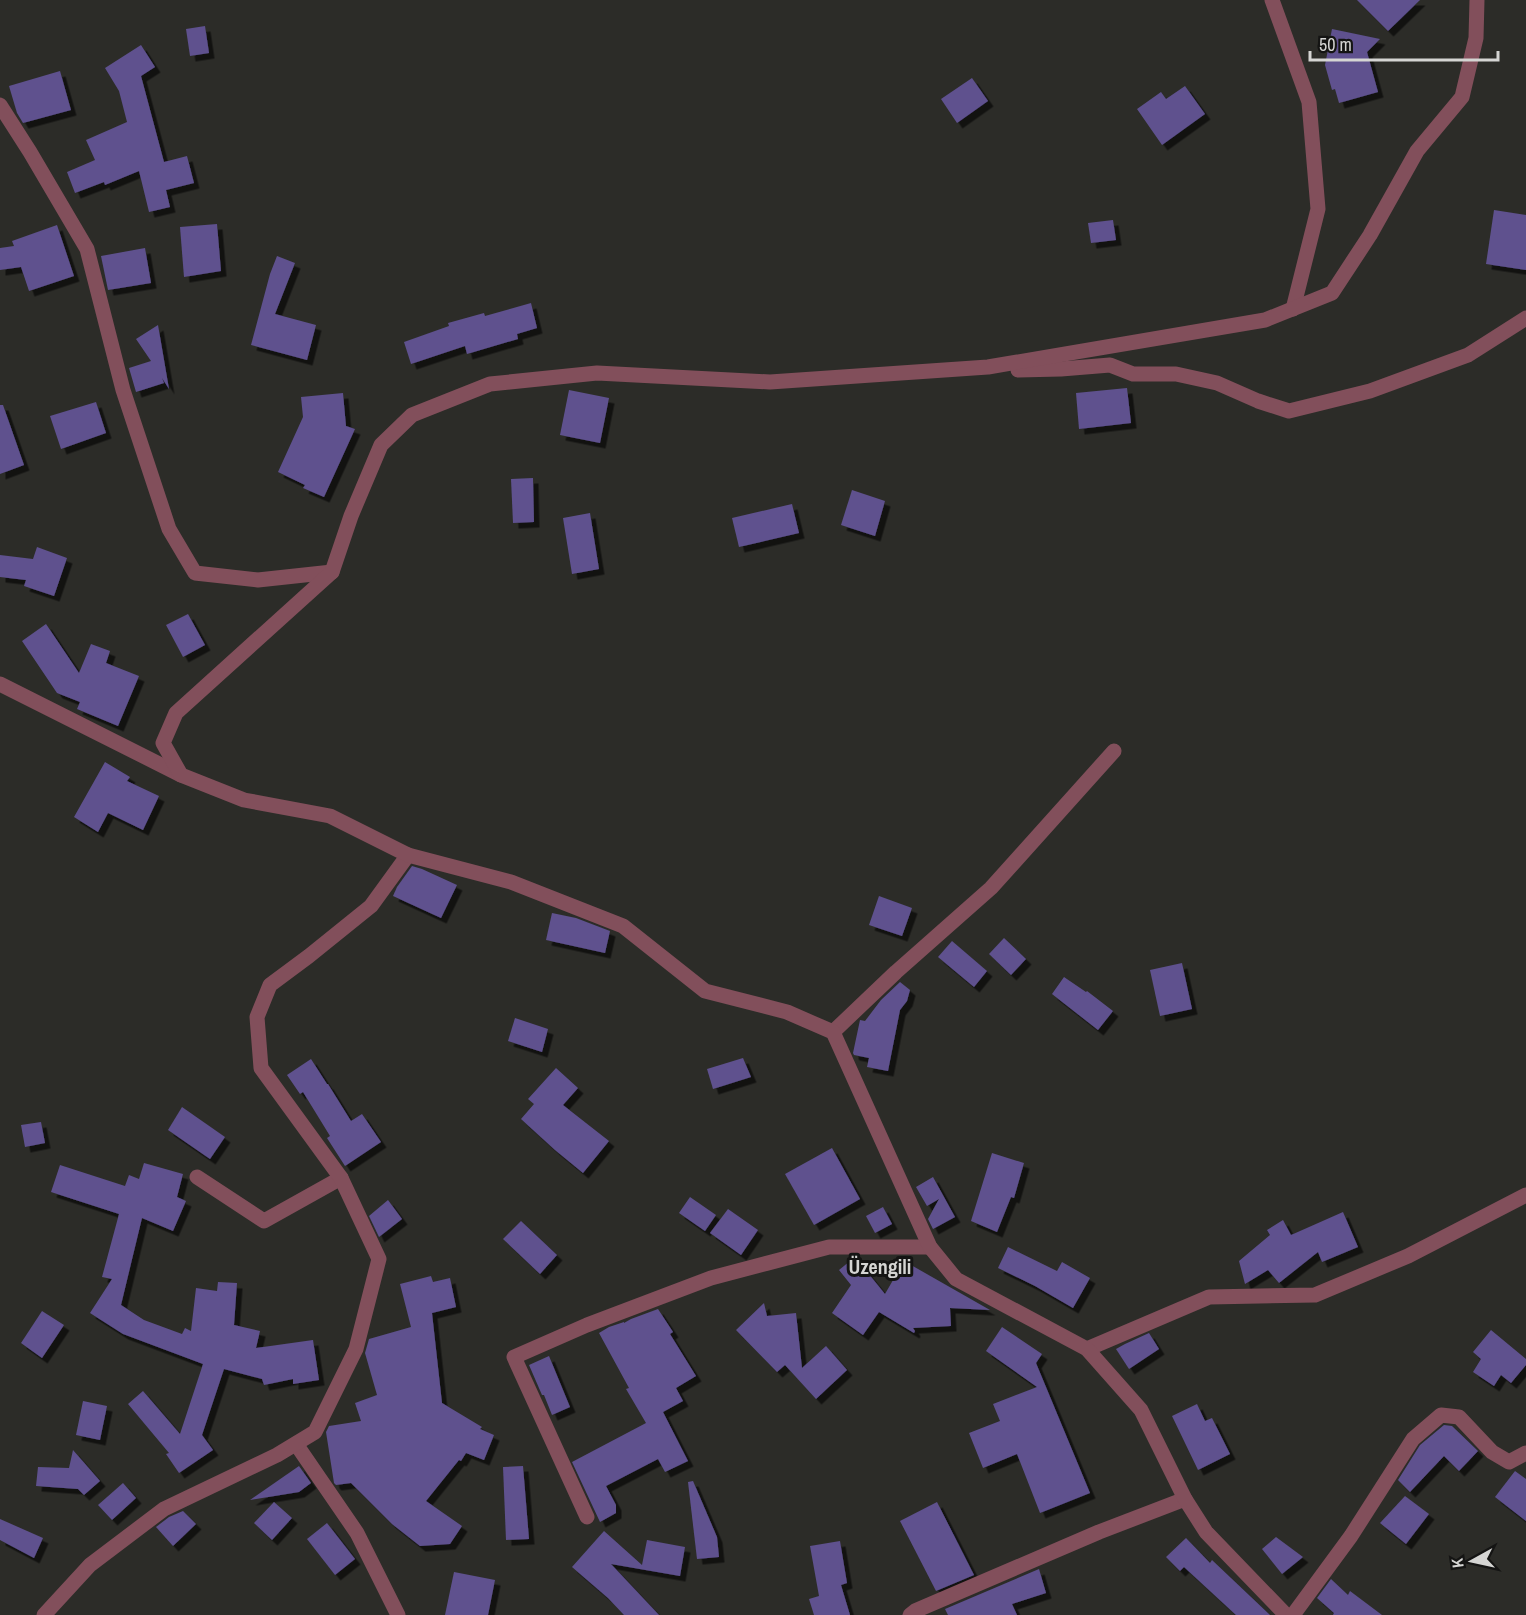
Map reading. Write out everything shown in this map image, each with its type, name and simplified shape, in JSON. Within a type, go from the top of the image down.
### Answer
[{"type":"street","points":[[1272,0],[1309,102],[1318,209],[1293,309]]},
{"type":"street","points":[[181,776],[163,742],[176,713],[332,572],[351,516],[381,445],[412,415],[490,384],[597,373],[770,382],[991,367],[1265,320],[1332,293],[1370,235],[1417,151],[1462,97],[1476,38],[1477,0]]},
{"type":"street","points":[[0,105],[87,249],[123,390],[169,529],[195,573],[258,579],[332,572]]},
{"type":"street","points":[[991,367],[1010,370],[1110,365],[1133,374],[1176,374],[1217,383],[1258,401],[1289,411],[1370,391],[1468,355],[1526,318]]},
{"type":"street","points":[[0,684],[181,776],[244,800],[330,816],[408,855],[512,882],[623,926],[705,991],[787,1012],[833,1032],[930,1247],[956,1279],[1087,1349],[1141,1410],[1185,1498],[1206,1532],[1286,1615]]},
{"type":"street","points":[[833,1032],[896,972],[991,888],[1114,751]]},
{"type":"street","points":[[44,1615],[90,1565],[164,1509],[277,1455],[315,1432],[356,1349],[380,1259],[341,1178],[261,1068],[257,1017],[270,986],[371,906],[408,855]]},
{"type":"street","points":[[197,1177],[264,1221],[341,1178]]},
{"type":"street","points":[[1087,1349],[1209,1297],[1315,1295],[1408,1256],[1526,1195]]},
{"type":"street","points":[[587,1517],[513,1357],[588,1324],[711,1278],[829,1247],[930,1247]]},
{"type":"street","points":[[1293,1615],[1351,1536],[1413,1440],[1441,1415],[1459,1417],[1492,1452],[1509,1462],[1526,1453]]},
{"type":"street","points":[[296,1444],[357,1533],[398,1615]]},
{"type":"street","points":[[910,1615],[1099,1532],[1185,1498]]},
{"type":"building","points":[[1357,0],[1420,0],[1388,31]]},
{"type":"building","points":[[205,26],[209,53],[190,56],[186,29]]},
{"type":"building","points":[[1332,29],[1380,39],[1367,52],[1378,92],[1339,103],[1335,89],[1332,90],[1325,65]]},
{"type":"building","points":[[141,45],[155,67],[141,76],[164,162],[187,156],[194,183],[166,190],[170,207],[149,212],[139,171],[105,185],[104,182],[75,193],[67,172],[95,160],[86,140],[127,122],[119,91],[105,68]]},
{"type":"building","points":[[60,71],[71,110],[23,123],[17,113],[9,86]]},
{"type":"building","points":[[972,78],[988,101],[957,123],[941,99]]},
{"type":"building","points":[[1185,86],[1205,114],[1162,145],[1137,109],[1161,92],[1166,99]]},
{"type":"building","points":[[1494,210],[1526,215],[1526,270],[1486,264]]},
{"type":"building","points":[[1113,220],[1116,240],[1091,243],[1088,223]]},
{"type":"building","points":[[217,224],[221,271],[184,277],[180,227]]},
{"type":"building","points":[[57,225],[74,276],[29,291],[21,267],[0,270],[0,248],[14,246],[12,241]]},
{"type":"building","points":[[145,248],[151,283],[108,290],[101,256]]},
{"type":"building","points":[[277,256],[295,263],[275,314],[316,325],[307,360],[251,345]]},
{"type":"building","points":[[531,303],[537,328],[517,334],[518,339],[467,354],[465,346],[411,364],[404,342],[449,326],[448,323],[484,313],[485,316]]},
{"type":"building","points":[[158,325],[169,389],[162,378],[164,383],[136,392],[129,368],[151,361],[136,339]]},
{"type":"building","points":[[1127,388],[1131,423],[1079,429],[1076,393]]},
{"type":"building","points":[[569,390],[609,398],[600,443],[560,435]]},
{"type":"building","points":[[343,393],[346,426],[355,429],[324,497],[303,488],[305,485],[278,472],[303,417],[301,397]]},
{"type":"building","points":[[96,402],[106,433],[61,449],[50,416]]},
{"type":"building","points":[[0,405],[3,405],[24,465],[0,474]]},
{"type":"building","points":[[533,478],[534,522],[513,523],[511,479]]},
{"type":"building","points":[[852,490],[885,501],[875,536],[841,525]]},
{"type":"building","points":[[792,504],[799,533],[739,547],[732,518]]},
{"type":"building","points":[[590,513],[599,569],[572,574],[563,518]]},
{"type":"building","points":[[37,547],[67,558],[54,596],[24,586],[26,580],[0,577],[0,555],[33,559]]},
{"type":"building","points":[[188,614],[205,645],[183,657],[166,625]]},
{"type":"building","points":[[46,624],[79,673],[91,644],[110,651],[106,663],[139,676],[118,726],[77,709],[80,702],[57,693],[22,641]]},
{"type":"building","points":[[105,762],[130,777],[127,781],[159,796],[143,830],[108,813],[98,832],[74,817]]},
{"type":"building","points":[[412,866],[457,885],[441,918],[393,896]]},
{"type":"building","points":[[879,896],[912,908],[902,936],[869,925]]},
{"type":"building","points":[[552,913],[576,918],[610,931],[605,953],[546,940]]},
{"type":"building","points":[[1004,938],[1026,959],[1011,975],[989,954]]},
{"type":"building","points":[[952,941],[987,971],[974,987],[938,957]]},
{"type":"building","points":[[1182,963],[1192,1009],[1160,1016],[1150,970]]},
{"type":"building","points":[[1064,977],[1113,1011],[1098,1030],[1052,994]]},
{"type":"building","points":[[900,982],[910,990],[907,1001],[900,1010],[888,1071],[867,1067],[869,1058],[853,1053],[860,1020],[865,1021],[881,1000]]},
{"type":"building","points":[[515,1018],[548,1029],[542,1052],[508,1041]]},
{"type":"building","points":[[743,1058],[751,1077],[713,1089],[707,1069]]},
{"type":"building","points":[[311,1059],[351,1121],[362,1114],[381,1142],[345,1166],[327,1138],[330,1136],[303,1092],[300,1094],[287,1075]]},
{"type":"building","points":[[556,1068],[578,1088],[563,1105],[609,1141],[583,1173],[521,1119],[534,1104],[528,1099]]},
{"type":"building","points":[[182,1107],[225,1137],[210,1159],[168,1130]]},
{"type":"building","points":[[41,1122],[45,1143],[25,1147],[21,1125]]},
{"type":"building","points":[[832,1148],[860,1199],[814,1225],[785,1174]]},
{"type":"building","points":[[992,1153],[1024,1163],[1014,1198],[1011,1197],[997,1232],[971,1221]]},
{"type":"building","points":[[144,1163],[183,1174],[177,1197],[186,1201],[173,1231],[142,1218],[121,1305],[144,1320],[182,1334],[185,1328],[191,1331],[196,1288],[217,1291],[218,1282],[237,1283],[234,1325],[260,1331],[256,1348],[313,1340],[319,1380],[293,1384],[293,1379],[264,1385],[262,1379],[224,1369],[202,1435],[213,1450],[179,1473],[166,1454],[169,1453],[128,1404],[143,1391],[180,1434],[203,1364],[123,1334],[90,1313],[112,1279],[102,1277],[119,1214],[51,1192],[60,1165],[125,1186],[129,1175],[139,1179]]},
{"type":"building","points":[[933,1177],[955,1217],[933,1229],[928,1219],[939,1199],[927,1206],[916,1187]]},
{"type":"building","points":[[690,1197],[716,1215],[705,1231],[679,1213]]},
{"type":"building","points":[[388,1200],[402,1219],[379,1237],[369,1216]]},
{"type":"building","points":[[883,1207],[892,1224],[875,1233],[866,1216]]},
{"type":"building","points":[[728,1209],[758,1230],[741,1255],[710,1233]]},
{"type":"building","points":[[1343,1212],[1358,1247],[1322,1262],[1318,1252],[1279,1283],[1268,1270],[1245,1284],[1239,1261],[1270,1235],[1267,1230],[1283,1220],[1291,1235]]},
{"type":"building","points":[[521,1221],[557,1255],[540,1274],[503,1239]]},
{"type":"building","points":[[1008,1247],[1057,1271],[1062,1262],[1090,1278],[1073,1308],[998,1268]]},
{"type":"building","points":[[855,1257],[885,1294],[904,1261],[990,1310],[950,1308],[951,1326],[913,1328],[914,1333],[879,1312],[863,1335],[832,1313],[851,1285],[839,1270]]},
{"type":"building","points":[[431,1276],[433,1282],[450,1278],[456,1307],[432,1313],[442,1403],[482,1427],[480,1429],[494,1435],[484,1460],[466,1453],[426,1501],[462,1526],[450,1544],[420,1546],[392,1524],[351,1483],[336,1485],[334,1483],[326,1432],[329,1426],[361,1421],[355,1403],[377,1395],[365,1353],[369,1339],[411,1327],[400,1284]]},
{"type":"building","points":[[764,1303],[767,1316],[796,1313],[802,1368],[826,1346],[847,1370],[816,1399],[785,1365],[777,1372],[736,1330]]},
{"type":"building","points":[[658,1309],[673,1332],[670,1334],[696,1376],[676,1388],[683,1401],[663,1412],[688,1461],[665,1472],[658,1459],[606,1486],[616,1505],[616,1513],[600,1522],[572,1462],[646,1423],[626,1389],[629,1388],[599,1333]]},
{"type":"building","points":[[42,1311],[64,1325],[42,1358],[21,1343]]},
{"type":"building","points":[[1002,1327],[1042,1354],[1036,1363],[1090,1493],[1040,1513],[1017,1454],[983,1468],[969,1433],[1000,1421],[993,1404],[1037,1387],[986,1351]]},
{"type":"building","points":[[1491,1330],[1526,1359],[1526,1365],[1511,1383],[1501,1375],[1494,1386],[1473,1372],[1481,1359],[1473,1352]]},
{"type":"building","points":[[1149,1333],[1159,1349],[1129,1369],[1116,1349]]},
{"type":"building","points":[[549,1356],[570,1407],[552,1415],[529,1365]]},
{"type":"building","points":[[83,1401],[107,1406],[100,1440],[76,1435]]},
{"type":"building","points":[[1197,1404],[1205,1421],[1212,1418],[1230,1454],[1198,1470],[1172,1416]]},
{"type":"building","points":[[1444,1425],[1452,1426],[1478,1451],[1459,1471],[1444,1456],[1410,1492],[1398,1480],[1420,1445]]},
{"type":"building","points":[[73,1450],[100,1481],[84,1495],[78,1489],[36,1486],[38,1467],[69,1468]]},
{"type":"building","points":[[299,1466],[311,1483],[299,1492],[250,1500]]},
{"type":"building","points":[[523,1466],[529,1539],[506,1540],[503,1467]]},
{"type":"building","points":[[1515,1471],[1526,1479],[1526,1521],[1495,1497]]},
{"type":"building","points":[[693,1481],[717,1537],[719,1557],[697,1559],[688,1482]]},
{"type":"building","points":[[123,1483],[136,1498],[112,1520],[98,1505]]},
{"type":"building","points":[[1405,1496],[1429,1514],[1406,1544],[1380,1523]]},
{"type":"building","points":[[274,1502],[292,1518],[272,1540],[254,1523]]},
{"type":"building","points":[[937,1502],[974,1575],[936,1591],[900,1521]]},
{"type":"building","points":[[183,1511],[196,1524],[173,1546],[156,1527],[169,1517]]},
{"type":"building","points":[[0,1519],[43,1538],[34,1558],[0,1540]]},
{"type":"building","points":[[327,1523],[355,1559],[335,1575],[307,1539]]},
{"type":"building","points":[[604,1531],[642,1565],[647,1540],[685,1547],[680,1576],[611,1564],[659,1615],[624,1615],[572,1567]]},
{"type":"building","points":[[1276,1537],[1303,1557],[1282,1574],[1262,1549]]},
{"type":"building","points":[[1186,1538],[1210,1563],[1212,1560],[1270,1615],[1236,1615],[1184,1567],[1180,1571],[1166,1557]]},
{"type":"building","points":[[840,1541],[847,1583],[841,1585],[850,1615],[814,1615],[809,1599],[819,1596],[810,1546]]},
{"type":"building","points":[[1039,1569],[1046,1593],[1012,1604],[1017,1615],[948,1615],[945,1609]]},
{"type":"building","points":[[454,1572],[495,1580],[488,1615],[445,1615]]},
{"type":"building","points":[[1331,1579],[1348,1595],[1350,1591],[1382,1615],[1333,1615],[1334,1613],[1317,1598]]},
{"type":"district","name":"Üzengili","points":[[880,1267]]}]
